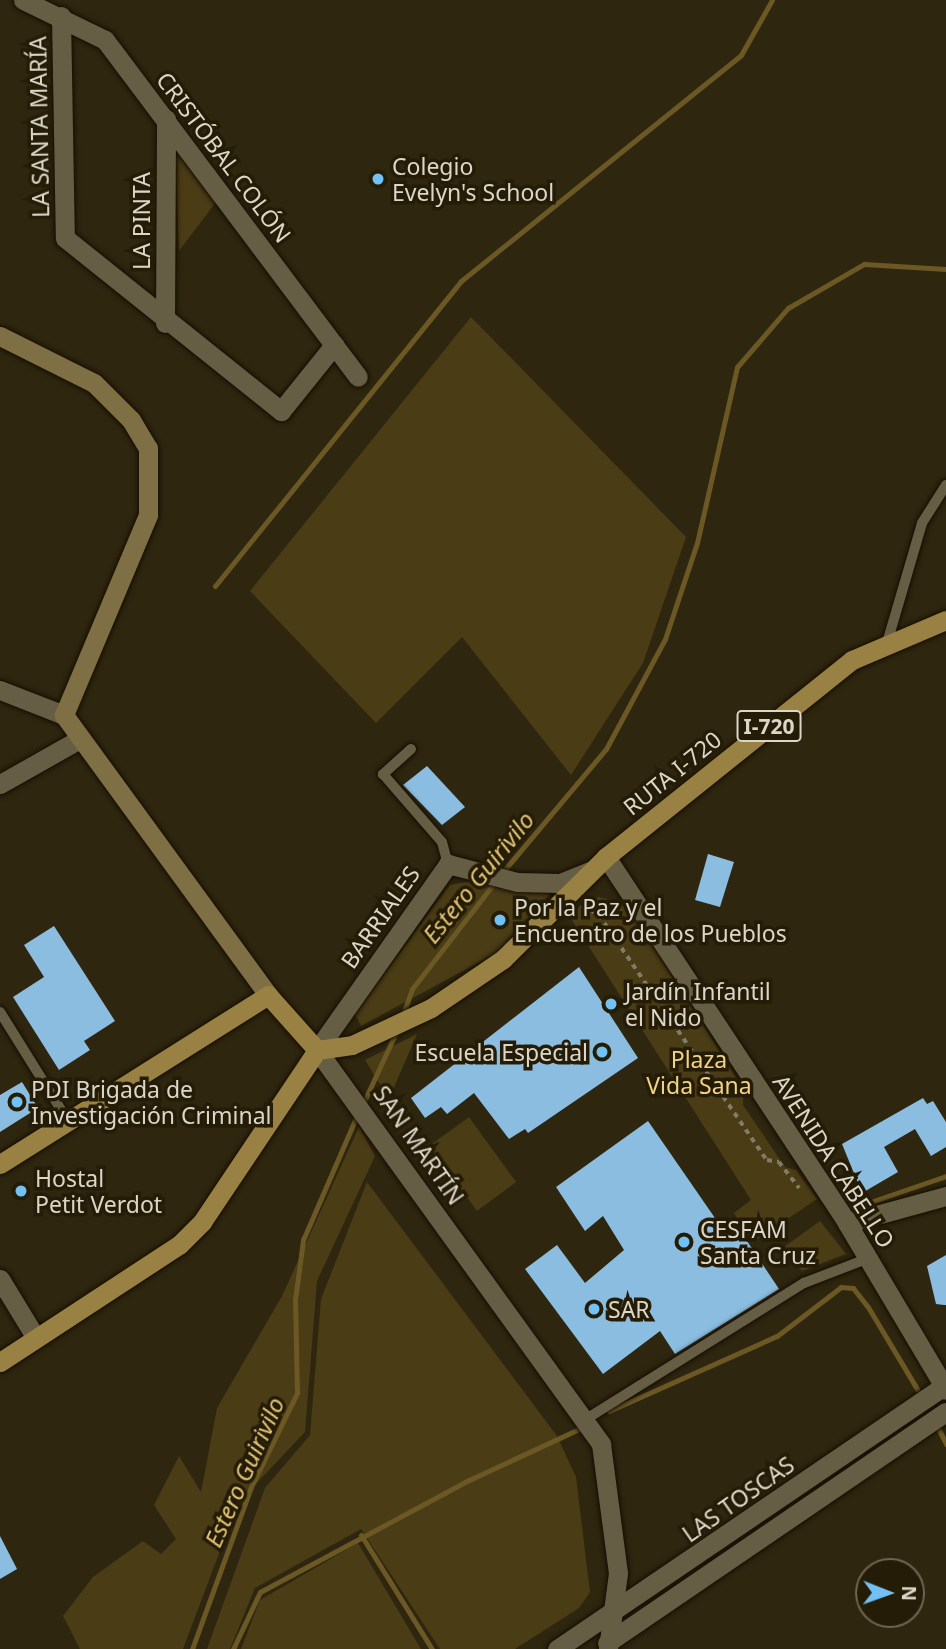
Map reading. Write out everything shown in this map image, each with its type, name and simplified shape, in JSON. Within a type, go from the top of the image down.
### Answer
[{"type":"main road","points":[[0,336],[94,383],[131,419],[148,448],[148,514],[64,715]]},
{"type":"main road","name":"RUTA I-720","points":[[606,857],[852,660],[946,620]]},
{"type":"main road","name":"SAN MARTÍN","points":[[64,715],[78,740],[268,995],[317,1050]]},
{"type":"main road","name":"I-720","points":[[317,1050],[352,1045],[431,1008],[503,959],[606,857]]},
{"type":"main road","points":[[0,1164],[268,995]]},
{"type":"main road","points":[[0,1362],[179,1245],[202,1222],[317,1050]]},
{"type":"street","name":"CRISTÓBAL COLÓN","points":[[36,2],[105,40],[358,377]]},
{"type":"street","name":"LA SANTA MARÍA","points":[[61,16],[65,238],[165,323]]},
{"type":"street","name":"LA PINTA","points":[[165,323],[166,119]]},
{"type":"street","points":[[165,323],[281,411],[334,345]]},
{"type":"street","points":[[0,690],[64,715]]},
{"type":"street","points":[[0,784],[78,740]]},
{"type":"street","name":"AVENIDA CABELLO","points":[[606,857],[848,1223],[945,1387]]},
{"type":"street","name":"BARRIALES","points":[[317,1050],[448,864],[517,882],[560,883],[590,872]]},
{"type":"street","name":"SAN MARTÍN","points":[[317,1050],[349,1088],[586,1419],[605,1458],[618,1556],[616,1612],[605,1646]]},
{"type":"street","points":[[848,1223],[946,1196]]},
{"type":"street","points":[[0,1279],[36,1338]]},
{"type":"street","name":"LAS TOSCAS","points":[[558,1649],[945,1387]]},
{"type":"street","name":"LAS TOSCAS","points":[[605,1646],[946,1412]]},
{"type":"lane","points":[[887,643],[922,523],[946,485]]},
{"type":"lane","points":[[411,749],[383,774],[442,842],[448,864]]},
{"type":"lane","points":[[0,1012],[68,1121]]},
{"type":"lane","points":[[586,1419],[804,1283],[869,1258]]},
{"type":"path","points":[[562,903],[593,908],[599,915],[767,1160],[779,1162],[803,1193]]},
{"type":"green space","points":[[175,143],[216,202],[179,251]]},
{"type":"green space","points":[[471,317],[686,537],[643,663],[571,775],[462,637],[376,723],[250,591]]},
{"type":"green space","points":[[467,882],[550,894],[496,953],[361,1026],[355,1014],[450,885]]},
{"type":"green space","name":"Plaza Vida Sana","points":[[598,897],[626,903],[743,1089],[743,1105],[785,1167],[796,1170],[817,1199],[753,1242],[734,1213],[751,1200],[568,914]]},
{"type":"green space","points":[[417,1034],[389,1099],[365,1060]]},
{"type":"green space","points":[[469,1117],[516,1182],[477,1211],[429,1146]]},
{"type":"green space","points":[[359,1127],[375,1156],[317,1281],[305,1432],[238,1503],[183,1649],[80,1649],[63,1616],[93,1577],[143,1541],[161,1554],[176,1539],[154,1505],[179,1456],[201,1492],[217,1408],[282,1296]]},
{"type":"green space","points":[[367,1182],[557,1436],[576,1477],[590,1592],[579,1608],[515,1649],[440,1649],[361,1529],[255,1588],[230,1649],[207,1649],[265,1488],[310,1435],[321,1299]]},
{"type":"green space","points":[[820,1221],[846,1254],[802,1271],[784,1247]]},
{"type":"green space","points":[[358,1543],[421,1649],[241,1649],[260,1600]]},
{"type":"building","points":[[427,766],[465,807],[442,825],[403,785]]},
{"type":"building","points":[[708,854],[734,862],[720,907],[695,900]]},
{"type":"building","points":[[54,926],[115,1021],[84,1041],[90,1050],[59,1070],[13,997],[44,977],[24,945]]},
{"type":"building","name":"Escuela Especial","points":[[579,967],[638,1058],[528,1133],[525,1129],[509,1139],[474,1093],[447,1114],[441,1107],[425,1118],[411,1098]]},
{"type":"building","name":"PDI Brigada de Investigación Criminal","points":[[22,1082],[38,1108],[0,1132],[0,1095]]},
{"type":"building","points":[[923,1098],[927,1104],[933,1101],[946,1122],[946,1147],[931,1156],[915,1129],[884,1147],[898,1172],[862,1193],[842,1144]]},
{"type":"building","name":"CESFAM Santa Cruz","points":[[648,1121],[726,1234],[741,1232],[779,1289],[675,1354],[660,1331],[603,1374],[525,1269],[557,1245],[585,1283],[624,1250],[603,1216],[585,1231],[556,1187]]},
{"type":"building","points":[[946,1255],[944,1305],[936,1304],[927,1266]]},
{"type":"building","points":[[0,1536],[17,1569],[0,1579]]},
{"type":"waterway","points":[[215,586],[461,281],[741,55],[772,0]]},
{"type":"waterway","name":"Estero Guirivilo","points":[[501,874],[606,749],[665,639],[697,543],[737,367],[788,308],[864,264],[946,269]]},
{"type":"waterway","name":"Estero Guirivilo","points":[[403,1014],[412,989],[495,882]]},
{"type":"waterway","name":"Estero Guirivilo","points":[[362,1106],[397,1030]]},
{"type":"waterway","name":"Estero Guirivilo","points":[[192,1649],[251,1487],[297,1393],[295,1300],[303,1240],[357,1115]]},
{"type":"waterway","points":[[856,1207],[946,1176]]},
{"type":"waterway","points":[[609,1411],[777,1336],[841,1287],[853,1288],[868,1307],[917,1389]]},
{"type":"waterway","points":[[233,1649],[260,1592],[469,1480],[583,1427]]},
{"type":"waterway","points":[[939,1430],[946,1444]]},
{"type":"waterway","points":[[361,1535],[432,1649]]},
{"type":"place","name":"Colegio Evelyn's School","points":[[378,179]]},
{"type":"place","name":"Por la Paz y el Encuentro de los Pueblos","points":[[500,920]]},
{"type":"place","name":"Jardín Infantil el Nido","points":[[611,1004]]},
{"type":"place","name":"Escuela Especial","points":[[602,1052]]},
{"type":"place","name":"PDI Brigada de Investigación Criminal","points":[[17,1102]]},
{"type":"place","name":"Hostal Petit Verdot","points":[[21,1191]]},
{"type":"place","name":"CESFAM Santa Cruz","points":[[684,1242]]},
{"type":"place","name":"SAR","points":[[594,1309]]}]
